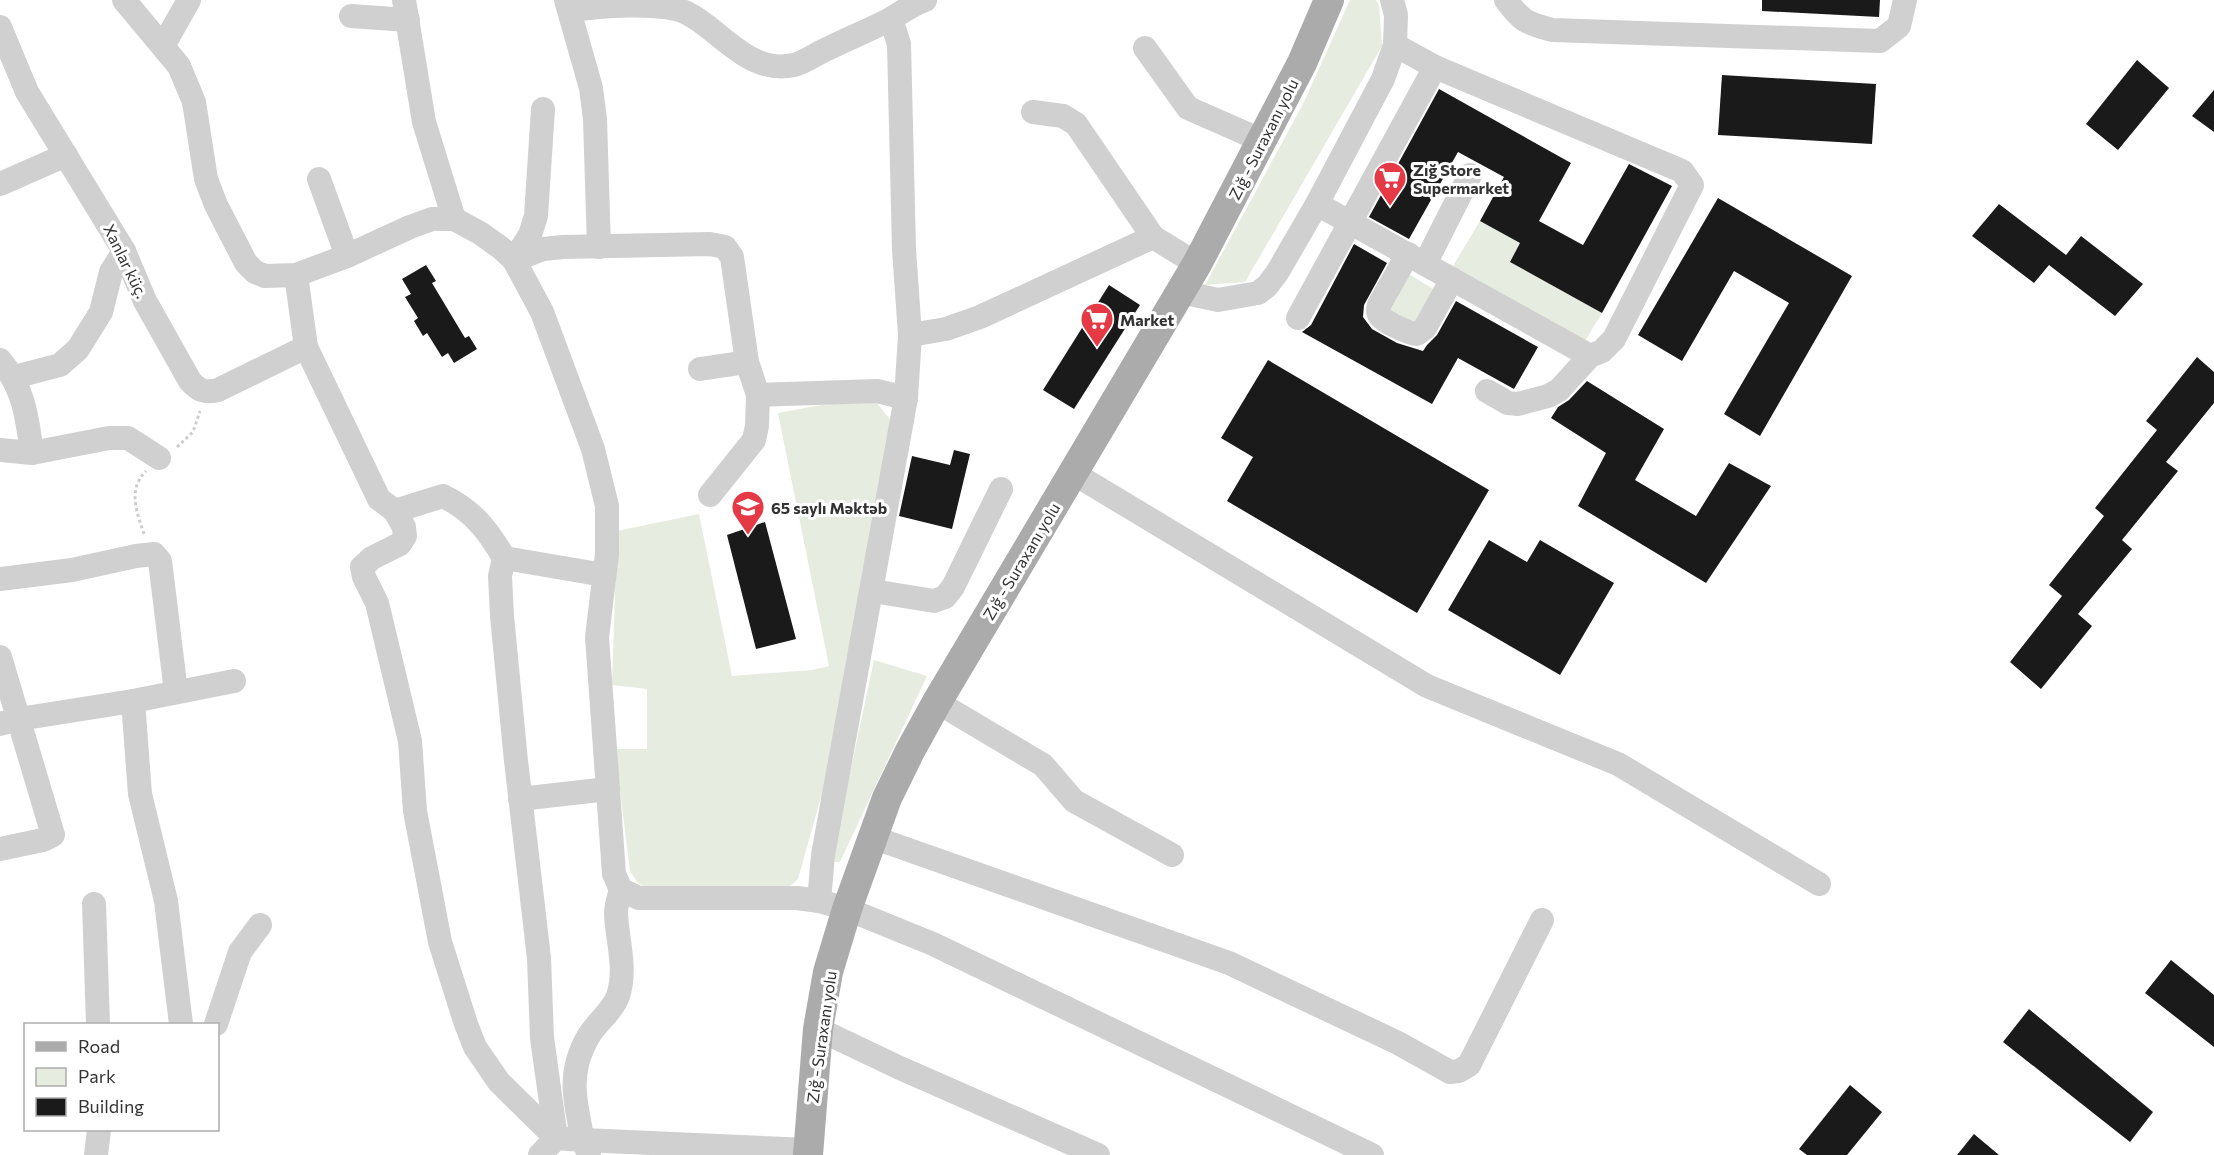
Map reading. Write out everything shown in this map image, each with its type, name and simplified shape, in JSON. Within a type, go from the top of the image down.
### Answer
[{"type":"main road","name":"Zığ - Suraxanı yolu","points":[[808,1153],[818,1029],[828,972],[847,909],[887,798],[937,702],[1197,264],[1302,63],[1329,0]]},
{"type":"street","points":[[124,0],[179,66],[187,82],[194,102],[206,178],[216,205],[246,263],[255,272],[265,276],[296,275],[347,256],[432,219],[454,219],[480,233],[514,260],[542,312],[593,449],[607,506],[607,555],[597,637],[614,874],[621,890],[616,911],[622,969],[618,996],[608,1013],[589,1036],[577,1061],[573,1085],[586,1147]]},
{"type":"street","points":[[163,46],[189,0]]},
{"type":"street","points":[[599,247],[595,119],[591,88],[568,5],[597,7],[672,4],[744,55],[776,66],[795,65],[924,0]]},
{"type":"street","points":[[1181,292],[1218,300],[1258,293],[1277,273],[1317,204],[1383,79],[1395,45],[1396,15],[1392,0]]},
{"type":"street","points":[[1506,0],[1519,17],[1531,24],[1552,30],[1880,41],[1899,26],[1905,0]]},
{"type":"street","points":[[351,16],[406,10],[424,122],[454,219]]},
{"type":"street","points":[[819,901],[823,855],[873,591],[906,398],[910,335],[904,249],[899,44],[891,18]]},
{"type":"street","name":"Xanlar küç.","points":[[0,27],[27,92],[124,251],[145,301],[190,381],[197,389],[207,393],[218,390],[306,347]]},
{"type":"street","points":[[1395,45],[1435,67],[1682,171],[1692,184],[1614,339],[1602,351],[1590,356],[1558,390],[1548,396],[1518,404],[1508,403],[1487,391]]},
{"type":"street","points":[[1145,48],[1188,108],[1263,141]]},
{"type":"street","points":[[1298,318],[1435,67]]},
{"type":"street","points":[[514,260],[530,235],[536,216],[543,109]]},
{"type":"street","points":[[1033,112],[1063,117],[1076,124],[1153,237],[1197,264]]},
{"type":"street","points":[[0,184],[66,155]]},
{"type":"street","points":[[1452,279],[1425,328],[1417,334],[1411,334],[1382,318],[1378,310],[1378,305],[1416,259],[1470,175]]},
{"type":"street","points":[[320,179],[347,256]]},
{"type":"street","points":[[1317,204],[1590,356]]},
{"type":"street","points":[[910,335],[946,329],[980,317],[1153,237]]},
{"type":"street","points":[[514,260],[543,249],[710,244],[725,247],[732,257],[747,362],[758,395],[757,426],[754,440],[710,495]]},
{"type":"street","points":[[32,453],[27,419],[7,369],[60,365],[78,349],[101,312],[111,272],[124,251]]},
{"type":"street","points":[[296,275],[306,347],[379,500],[395,512],[404,527],[405,536],[400,544],[372,558],[362,567],[376,603],[410,741],[415,811],[440,942],[475,1047],[548,1147]]},
{"type":"street","points":[[700,369],[747,362]]},
{"type":"street","points":[[758,395],[877,391],[906,398]]},
{"type":"street","points":[[0,450],[32,453],[109,438],[128,438],[159,458]]},
{"type":"street","points":[[1073,473],[1427,686],[1618,764],[1819,884]]},
{"type":"street","points":[[873,591],[934,601],[945,597],[953,587],[1001,489]]},
{"type":"street","points":[[395,512],[443,496],[462,506],[491,534],[504,558],[500,576],[502,616],[539,958],[548,1147]]},
{"type":"street","points":[[0,579],[72,570],[154,554],[160,561],[176,692]]},
{"type":"street","points":[[504,558],[604,576]]},
{"type":"street","points":[[0,657],[10,721],[53,835],[43,840],[0,849]]},
{"type":"street","points":[[10,721],[133,701],[234,681]]},
{"type":"street","points":[[133,701],[140,794],[166,901],[181,1023]]},
{"type":"street","points":[[937,702],[1043,765],[1074,801],[1172,855]]},
{"type":"street","points":[[520,799],[608,789]]},
{"type":"street","points":[[872,837],[1229,963],[1398,1043],[1450,1072],[1459,1071],[1469,1065],[1542,920]]},
{"type":"street","points":[[621,890],[639,898],[796,898],[819,901],[847,909],[933,944],[1372,1155]]},
{"type":"street","points":[[94,904],[98,1023]]},
{"type":"street","points":[[216,1023],[240,952],[260,925]]},
{"type":"street","points":[[818,1029],[1098,1155]]},
{"type":"street","points":[[96,1155],[99,1131]]},
{"type":"street","points":[[548,1147],[808,1153]]},
{"type":"green space","points":[[1350,0],[1376,0],[1379,5],[1382,46],[1245,282],[1205,285],[1303,104]]},
{"type":"green space","points":[[1480,221],[1520,243],[1510,262],[1602,313],[1585,341],[1453,266]]},
{"type":"green space","points":[[1407,273],[1435,290],[1414,325],[1386,309]]},
{"type":"green space","points":[[871,396],[893,423],[828,772],[798,879],[787,889],[649,889],[638,883],[630,871],[615,749],[647,749],[647,689],[612,685],[617,531],[699,514],[732,676],[812,670],[829,666],[778,413]]},
{"type":"green space","points":[[874,660],[927,676],[840,862],[831,862]]},
{"type":"building","points":[[1762,0],[1880,0],[1879,17],[1762,11]]},
{"type":"building","points":[[2137,60],[2169,88],[2118,150],[2086,124]]},
{"type":"building","points":[[1722,75],[1876,84],[1872,144],[1718,135]]},
{"type":"building","points":[[1439,89],[1571,163],[1539,221],[1583,245],[1629,164],[1672,186],[1602,313],[1510,262],[1520,243],[1480,221],[1504,177],[1458,152],[1409,239],[1369,217]]},
{"type":"building","points":[[2214,90],[2214,132],[2192,116]]},
{"type":"building","points":[[1718,198],[1852,276],[1760,436],[1724,414],[1789,303],[1734,271],[1682,361],[1638,335]]},
{"type":"building","points":[[1999,204],[2066,255],[2081,236],[2143,284],[2115,316],[2049,265],[2034,283],[1972,236]]},
{"type":"building","points":[[1354,244],[1387,263],[1364,305],[1363,317],[1372,329],[1397,343],[1423,351],[1437,335],[1456,301],[1538,347],[1514,389],[1458,358],[1432,404],[1302,332],[1311,325]]},
{"type":"building","points":[[426,265],[436,281],[432,283],[465,338],[469,336],[477,349],[454,363],[448,353],[442,357],[427,333],[423,336],[414,321],[418,318],[405,297],[411,294],[402,279]]},
{"type":"building","points":[[1109,285],[1140,305],[1074,409],[1043,390]]},
{"type":"building","points":[[2197,357],[2214,372],[2214,403],[2166,462],[2178,471],[2122,540],[2132,549],[2078,614],[2092,626],[2041,689],[2010,662],[2062,596],[2049,585],[2104,516],[2095,508],[2157,430],[2146,421]]},
{"type":"building","points":[[1268,360],[1489,490],[1417,613],[1227,501],[1253,457],[1221,438]]},
{"type":"building","points":[[1587,381],[1664,429],[1635,480],[1696,516],[1729,463],[1771,486],[1706,583],[1578,506],[1606,453],[1551,418],[1558,407],[1569,400]]},
{"type":"building","points":[[954,450],[970,454],[952,529],[899,516],[912,456],[950,465]]},
{"type":"building","points":[[765,522],[796,639],[756,649],[727,535]]},
{"type":"building","points":[[1489,540],[1527,562],[1540,540],[1614,583],[1560,675],[1448,610]]},
{"type":"building","points":[[2171,960],[2214,995],[2214,1047],[2145,993]]},
{"type":"building","points":[[2029,1009],[2153,1112],[2130,1142],[2003,1042]]},
{"type":"building","points":[[1850,1085],[1882,1112],[1847,1155],[1807,1155],[1799,1149]]},
{"type":"building","points":[[1974,1134],[1999,1155],[1957,1155]]},
{"type":"place","name":"Zığ Store Supermarket","points":[[1390,207]]},
{"type":"place","name":"Market","points":[[1097,348]]},
{"type":"place","name":"65 saylı Məktəb","points":[[748,536]]}]
